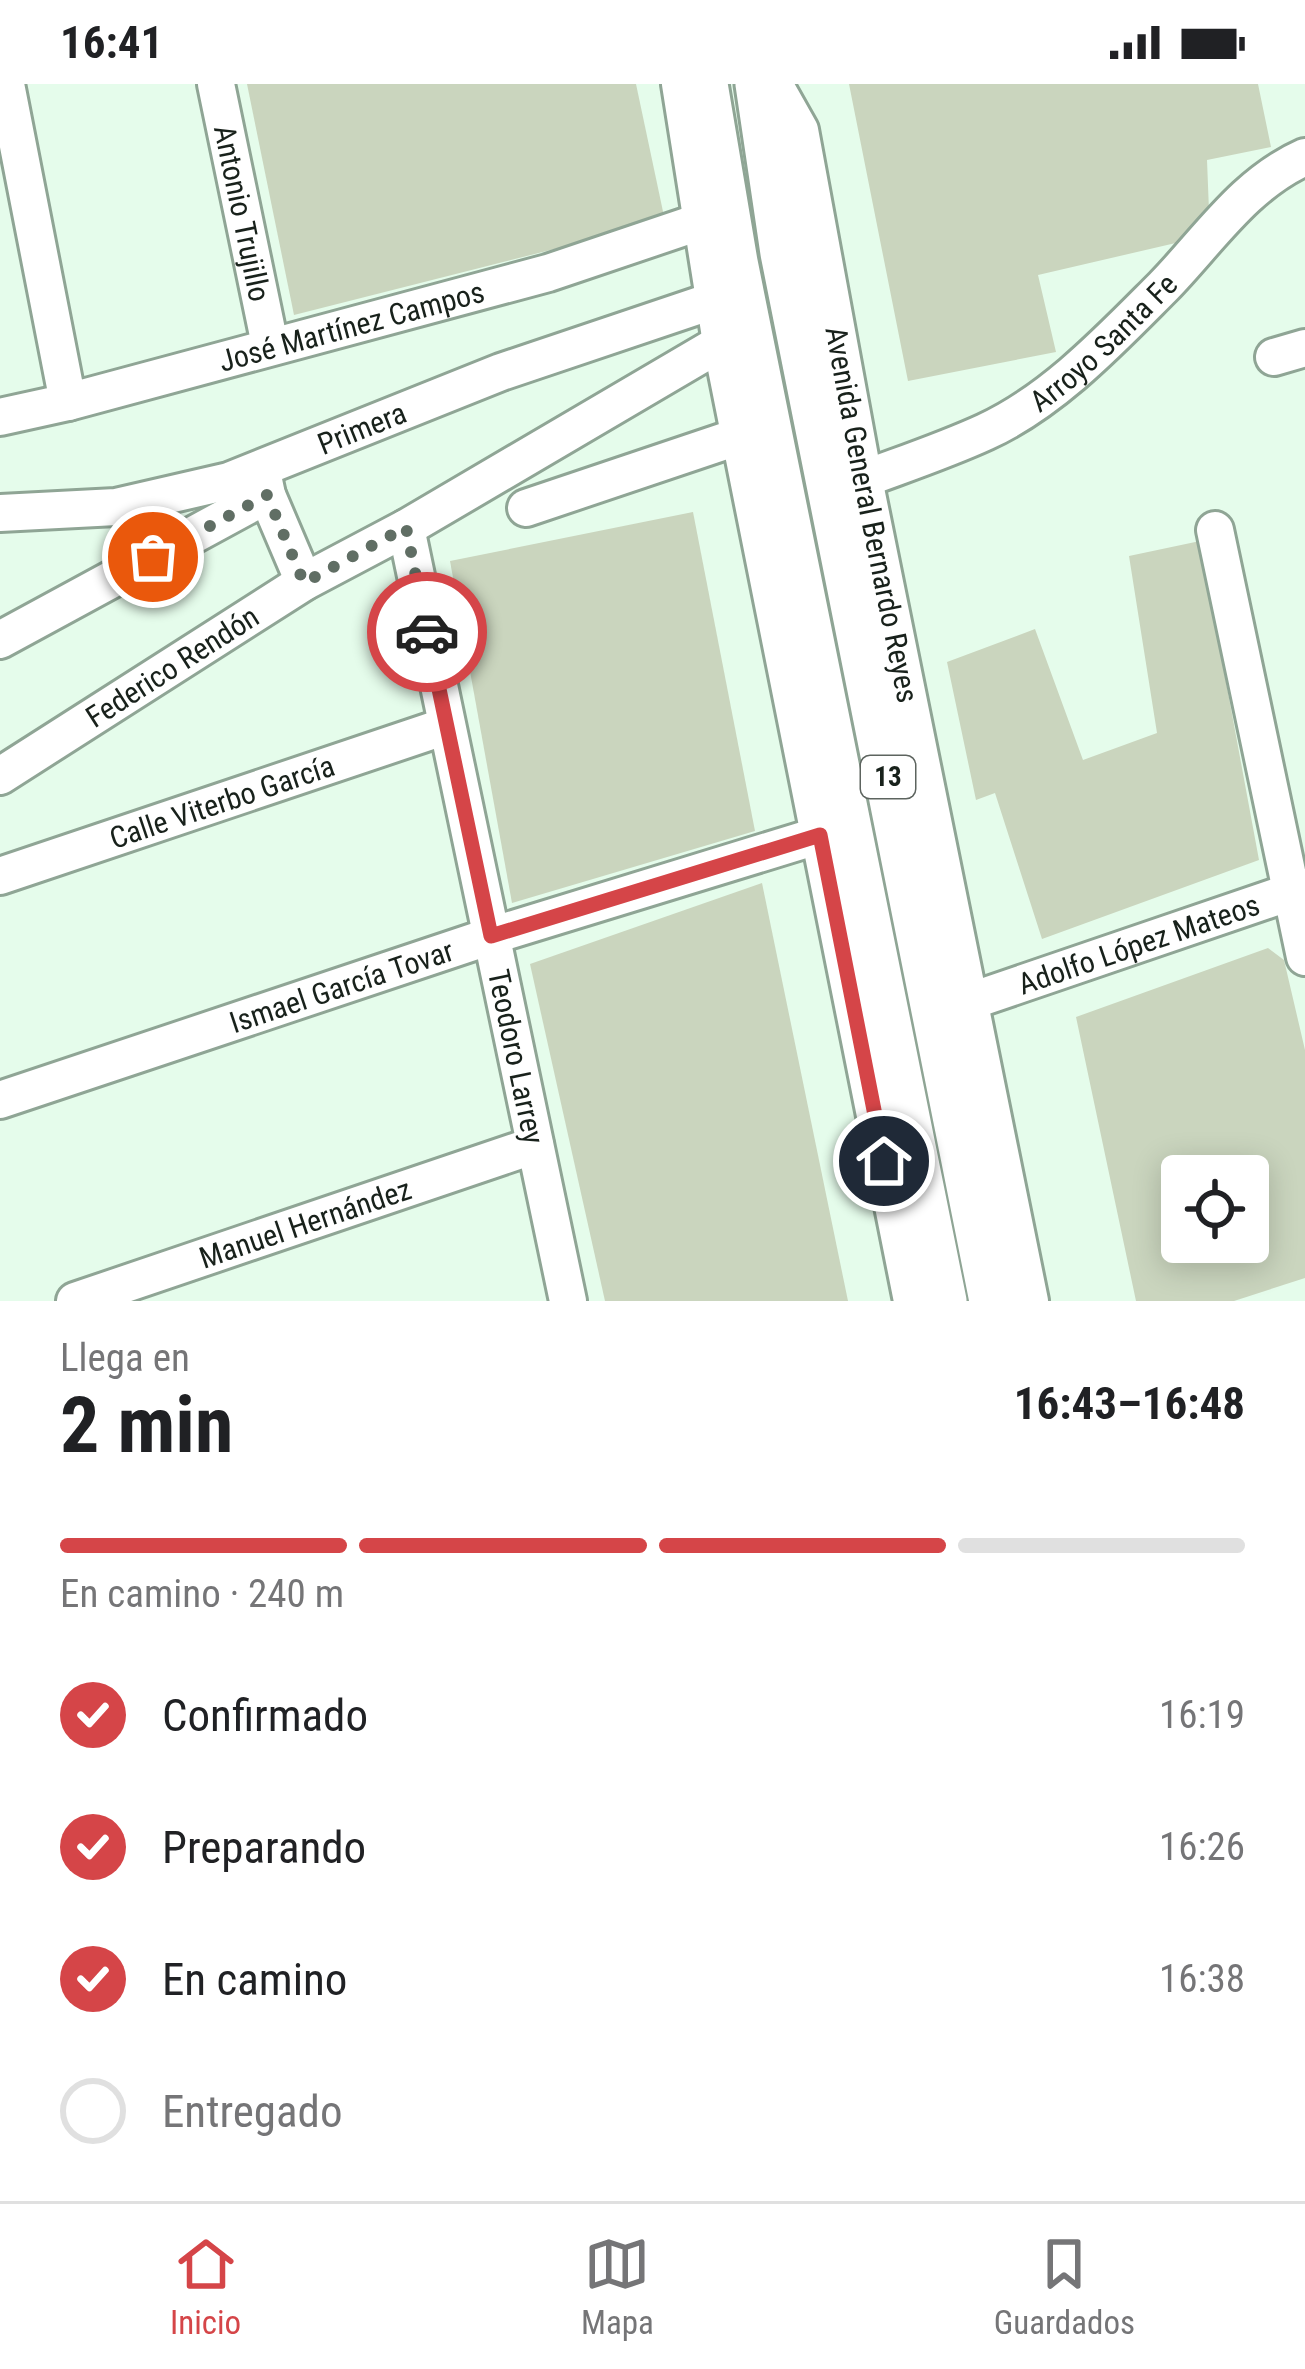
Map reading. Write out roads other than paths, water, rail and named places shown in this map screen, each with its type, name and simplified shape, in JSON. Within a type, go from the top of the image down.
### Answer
[{"type":"main road","name":"13","points":[[705,84],[725,281],[944,1301]]},
{"type":"main road","name":"Avenida General Bernardo Reyes","points":[[758,84],[783,253],[992,1301]]},
{"type":"street","points":[[6,84],[17,212],[68,402]]},
{"type":"street","name":"Antonio Trujillo","points":[[216,84],[270,345]]},
{"type":"street","points":[[680,84],[702,221],[725,281],[721,343],[912,1301]]},
{"type":"street","name":"Avenida General Bernardo Reyes","points":[[774,84],[800,130],[864,479],[1030,1301]]},
{"type":"street","name":"Arroyo Santa Fe","points":[[864,479],[987,431],[1056,386],[1164,286],[1245,198],[1305,157]]},
{"type":"street","name":"José Martínez Campos","points":[[0,417],[548,273],[702,221]]},
{"type":"street","name":"Primera","points":[[0,640],[264,481],[501,372],[725,281]]},
{"type":"street","name":"Federico Rendón","points":[[0,776],[304,583],[721,343]]},
{"type":"street","points":[[526,508],[740,436]]},
{"type":"street","name":"Primera","points":[[0,513],[116,507],[229,481],[264,481]]},
{"type":"street","points":[[264,481],[304,583]]},
{"type":"street","name":"Teodoro Larrey","points":[[406,527],[568,1301]]},
{"type":"street","points":[[1215,530],[1298,890],[1305,958]]},
{"type":"street","name":"Calle Viterbo García","points":[[0,876],[446,726]]},
{"type":"street","name":"Ismael García Tovar","points":[[0,1100],[491,936],[820,835]]},
{"type":"street","name":"Adolfo López Mateos","points":[[971,1001],[1298,890]]},
{"type":"street","name":"Manuel Hernández","points":[[75,1301],[536,1145]]}]
